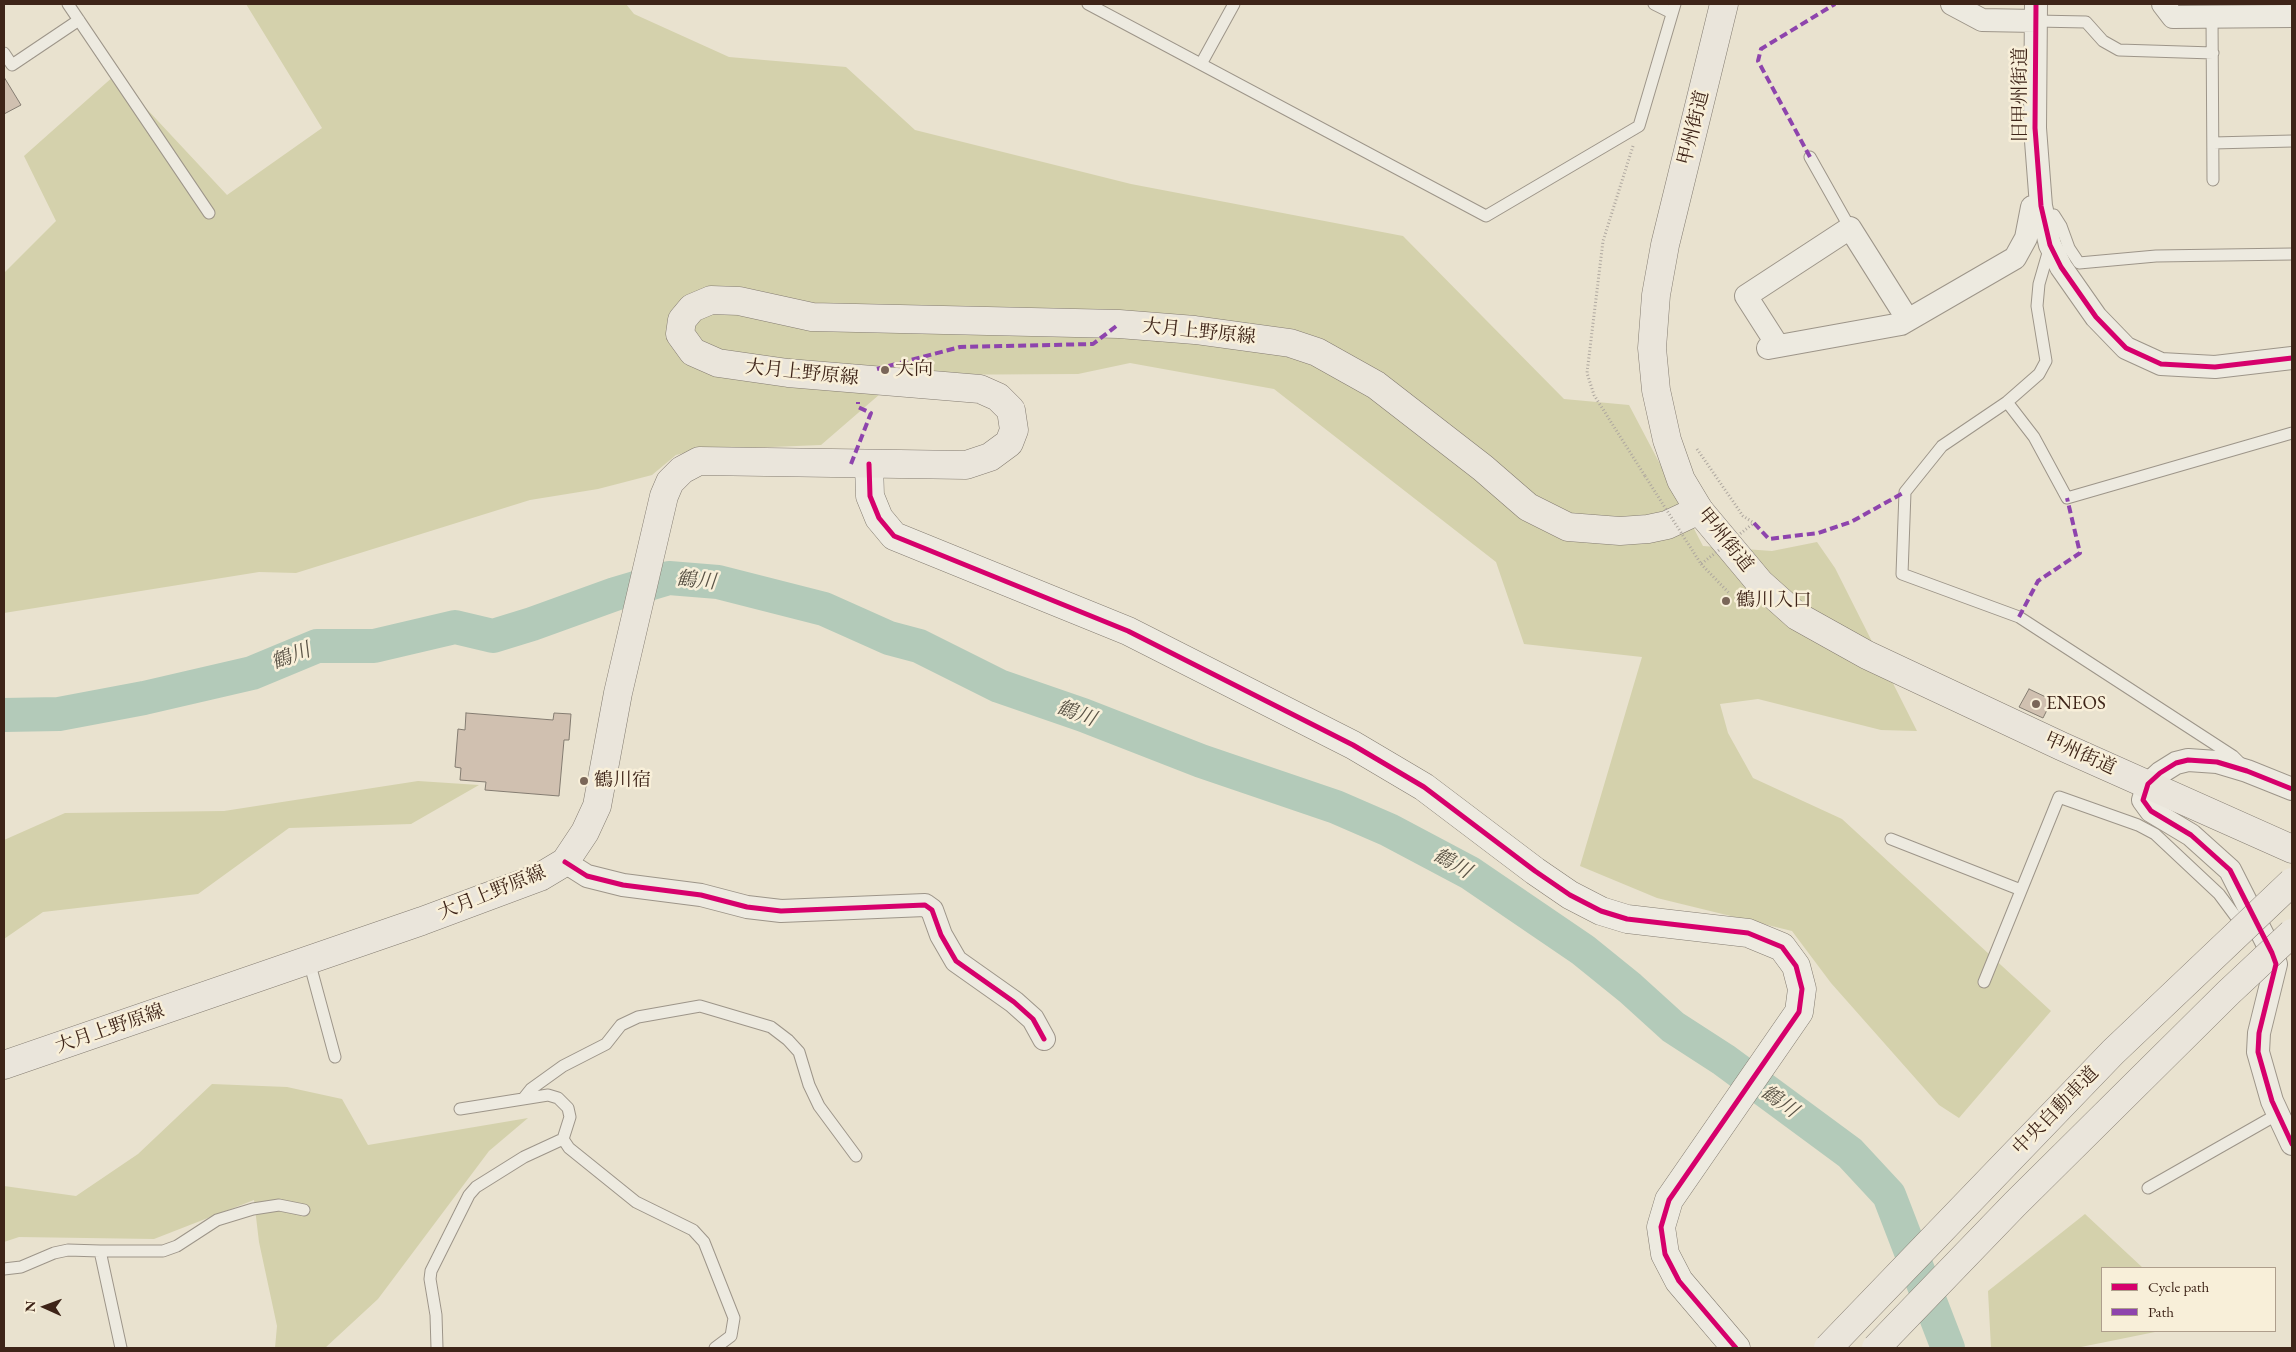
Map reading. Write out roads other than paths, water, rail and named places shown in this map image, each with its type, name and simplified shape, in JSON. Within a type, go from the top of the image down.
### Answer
[{"type":"main road","name":"甲州街道","points":[[1724,4],[1665,244],[1656,295],[1652,348],[1656,390],[1667,440],[1681,480],[1699,510],[1760,582],[1797,616],[1867,655],[2061,746],[2292,849]]},
{"type":"main road","name":"大月上野原線","points":[[4,1065],[309,961],[540,877],[565,862],[585,832],[597,806],[618,693],[664,496],[670,482],[682,470],[699,461],[966,465],[990,457],[1009,443],[1014,430],[1011,410],[998,397],[980,389],[788,373],[718,364],[693,352],[680,334],[682,320],[692,308],[710,300],[730,301],[812,317],[1119,324],[1195,330],[1290,343],[1317,352],[1376,385],[1483,468],[1528,507],[1568,527],[1620,531],[1648,529],[1668,525],[1699,510]]},
{"type":"main road","name":"中央自動車道","points":[[1828,1348],[2113,1052],[2292,882]]},
{"type":"main road","name":"中央自動車道","points":[[1876,1348],[2015,1204],[2228,993],[2292,933]]},
{"type":"street","points":[[1952,4],[1982,20],[2036,13]]},
{"type":"street","points":[[2163,4],[2172,17],[2292,16]]},
{"type":"street","name":"旧甲州街道","points":[[2036,13],[2035,128],[2041,206],[2050,245]]},
{"type":"street","points":[[1908,320],[1850,228],[1746,296],[1773,347],[1901,324],[1908,320],[2015,258],[2026,238],[2032,206],[2041,206]]},
{"type":"street","points":[[2050,245],[2061,267],[2096,318],[2126,348],[2161,364],[2188,366],[2215,367],[2292,358]]},
{"type":"street","points":[[868,464],[870,496],[879,518],[894,536],[1128,631],[1353,745],[1424,787],[1535,871],[1570,895],[1601,911],[1627,919],[1748,933],[1782,947],[1796,966],[1802,989],[1799,1012],[1781,1041],[1668,1200],[1660,1227],[1664,1254],[1679,1281],[1736,1348]]},
{"type":"street","points":[[2292,789],[2247,771],[2217,762],[2188,760],[2176,763],[2160,773],[2148,784],[2143,800],[2151,811],[2192,835],[2230,870],[2276,964],[2257,1042],[2266,1081],[2292,1144]]},
{"type":"street","points":[[565,862],[588,876],[623,884],[701,895],[747,907],[781,911],[925,905],[932,910],[941,935],[956,961],[1014,1002],[1033,1019],[1044,1039]]},
{"type":"lane","points":[[68,4],[209,213]]},
{"type":"lane","points":[[1088,4],[1486,216],[1640,126],[1673,8],[1654,4]]},
{"type":"lane","points":[[1201,64],[1234,4]]},
{"type":"lane","points":[[2036,13],[2086,22],[2103,41],[2119,50],[2213,52]]},
{"type":"lane","points":[[2212,16],[2213,180]]},
{"type":"lane","points":[[4,53],[12,66],[79,20]]},
{"type":"lane","points":[[2213,143],[2292,140]]},
{"type":"lane","points":[[1810,157],[1850,228]]},
{"type":"lane","points":[[2050,245],[2054,215],[2061,226],[2069,248],[2080,263],[2156,256],[2292,254]]},
{"type":"lane","name":"旧甲州街道","points":[[2050,245],[2039,284],[2037,306],[2046,361],[2039,374],[2007,402],[1942,446],[1905,492],[1902,574],[2019,617],[2233,756],[2247,771]]},
{"type":"lane","points":[[2007,402],[2034,437],[2067,498],[2292,433]]},
{"type":"lane","points":[[1984,982],[2059,796],[2155,834],[2219,894],[2250,935],[2276,964]]},
{"type":"lane","points":[[1891,839],[2021,890]]},
{"type":"lane","points":[[309,961],[335,1057]]},
{"type":"lane","points":[[523,1099],[531,1089],[563,1066],[606,1044],[621,1025],[638,1017],[700,1006],[770,1027],[788,1040],[799,1052],[809,1084],[819,1106],[856,1156]]},
{"type":"lane","points":[[460,1109],[548,1095],[558,1098],[568,1108],[570,1117],[564,1139],[569,1148],[636,1202],[692,1230],[700,1236],[734,1318],[731,1336],[715,1348]]},
{"type":"lane","points":[[2148,1188],[2278,1114]]},
{"type":"lane","points":[[437,1348],[436,1315],[430,1279],[431,1271],[469,1195],[476,1188],[524,1157],[564,1139]]},
{"type":"lane","points":[[4,1269],[22,1267],[54,1253],[68,1250],[163,1251],[177,1246],[217,1220],[253,1209],[279,1205],[304,1210]]},
{"type":"lane","points":[[100,1251],[121,1348]]},
{"type":"waterway","name":"鶴川","points":[[4,715],[59,714],[144,698],[252,673],[317,646],[374,646],[455,627],[493,636],[615,594],[669,578],[718,582],[824,609],[889,638],[919,646],[999,686],[1083,715],[1201,761],[1336,807],[1389,830],[1470,873],[1583,950],[1630,988],[1673,1027],[1724,1060],[1850,1153],[1889,1195],[1948,1348]]},
{"type":"place","name":"大向","points":[[885,370]]},
{"type":"place","name":"鶴川入口","points":[[1726,601]]},
{"type":"place","name":"ENEOS","points":[[2036,704]]},
{"type":"place","name":"鶴川宿","points":[[584,781]]}]
